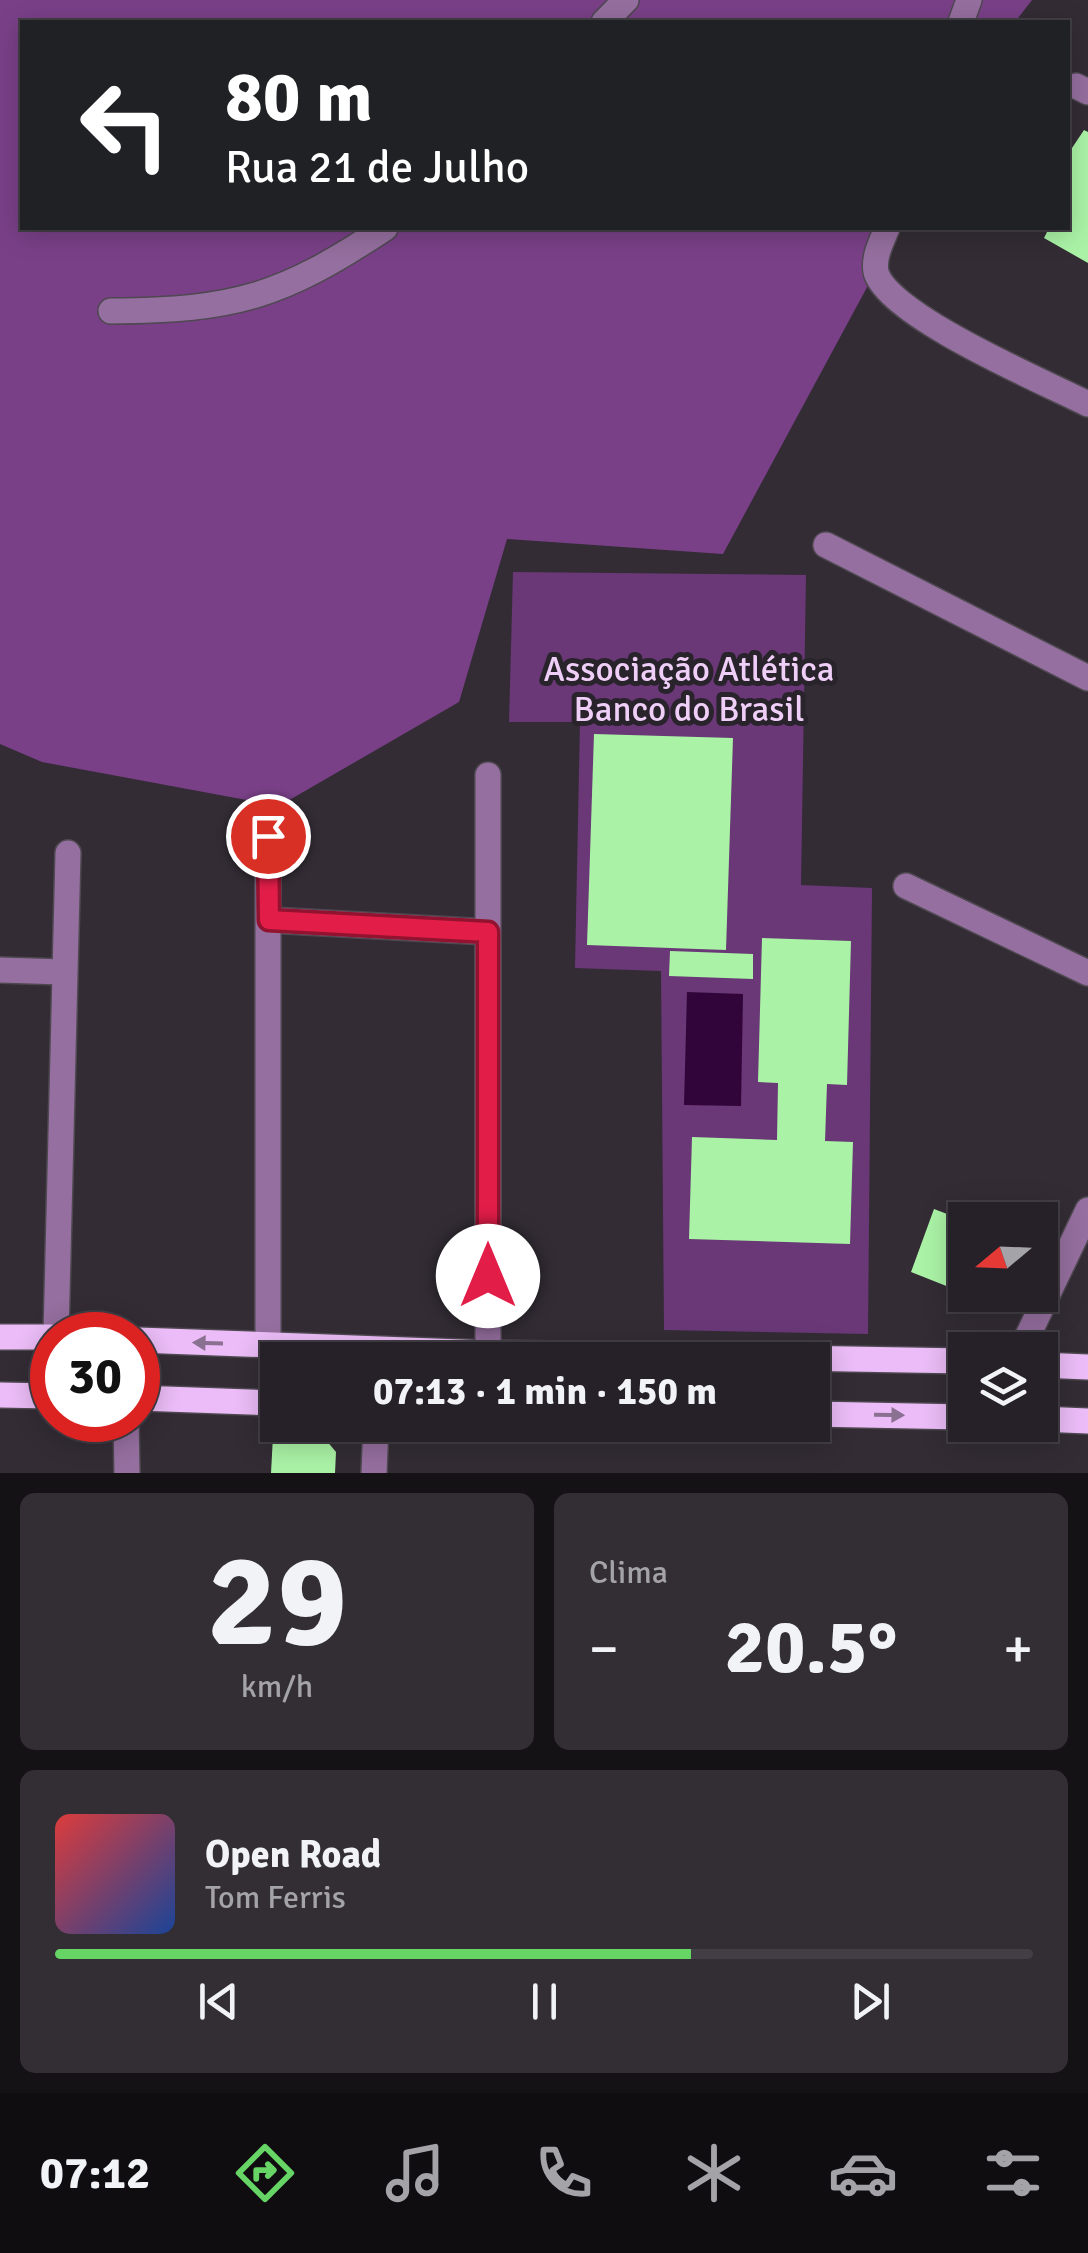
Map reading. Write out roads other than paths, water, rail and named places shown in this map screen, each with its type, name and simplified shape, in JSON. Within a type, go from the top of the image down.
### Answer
[{"type":"main road","points":[[0,1338],[30,1337]]},
{"type":"main road","points":[[160,1341],[260,1345]]},
{"type":"main road","points":[[830,1359],[948,1362]]},
{"type":"main road","points":[[1058,1365],[1088,1366]]},
{"type":"main road","points":[[0,1395],[30,1396]]},
{"type":"main road","points":[[160,1399],[260,1401]]},
{"type":"main road","points":[[830,1414],[948,1417]]},
{"type":"main road","points":[[1058,1420],[1088,1421]]},
{"type":"street","points":[[606,20],[626,0]]},
{"type":"street","points":[[110,311],[181,310],[244,300],[322,270],[382,230]]},
{"type":"street","points":[[886,230],[876,258],[876,271],[884,287],[908,312],[1088,404]]},
{"type":"street","points":[[826,545],[1088,678]]},
{"type":"street","points":[[488,775],[488,1342]]},
{"type":"street","points":[[268,836],[268,1342]]},
{"type":"street","points":[[55,1312],[68,852]]},
{"type":"street","points":[[906,886],[1088,973]]},
{"type":"street","points":[[269,920],[488,932]]},
{"type":"street","points":[[0,970],[63,972]]},
{"type":"street","points":[[1030,1332],[1088,1210]]},
{"type":"street","points":[[126,1442],[127,1473]]},
{"type":"street","points":[[374,1473],[375,1442]]},
{"type":"park label","name":"Associação Atlética Banco do Brasil","points":[[689,689]]}]
